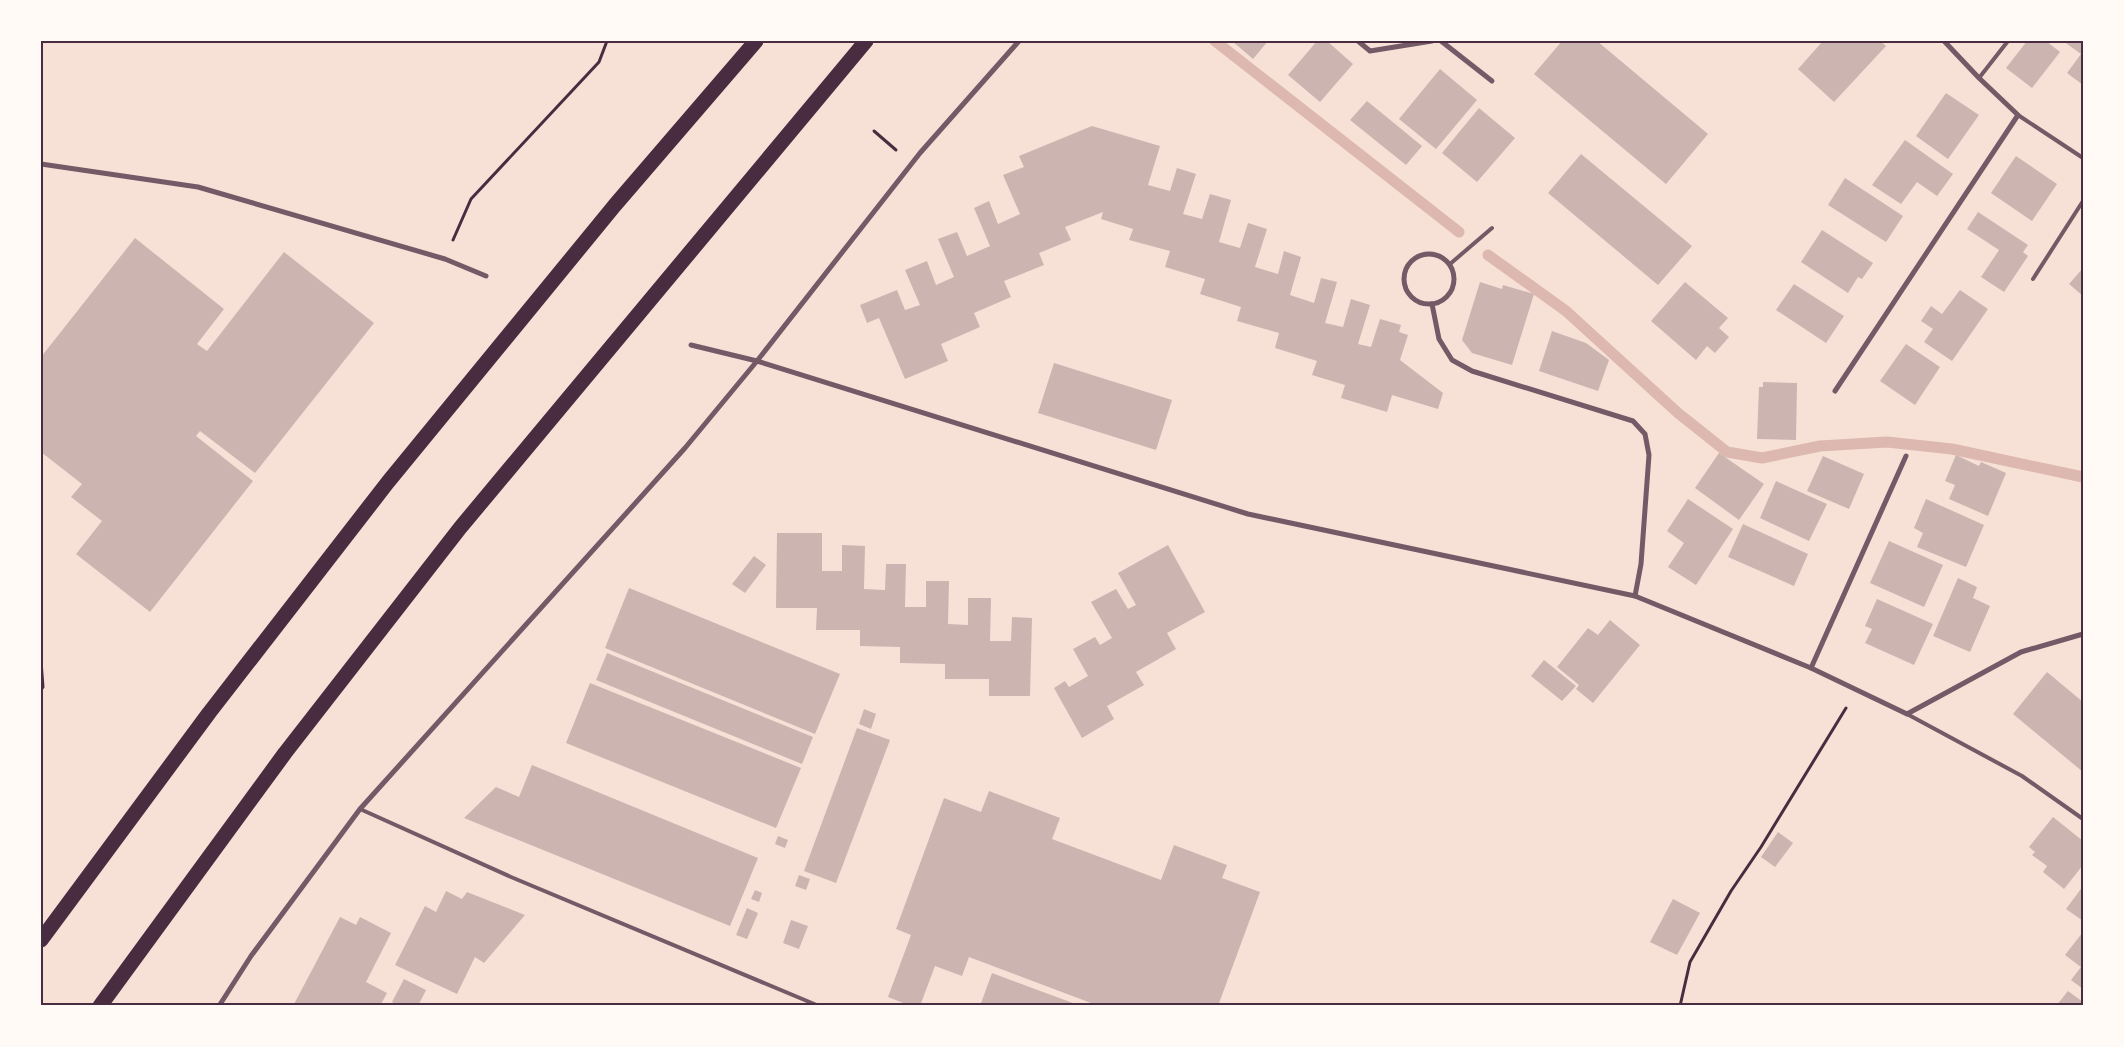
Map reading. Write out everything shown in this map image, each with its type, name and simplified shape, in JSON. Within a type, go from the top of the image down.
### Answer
[{"type":"highway","points":[[41,940],[209,712],[388,482],[615,205],[756,41]]},
{"type":"highway","points":[[100,1006],[285,753],[460,528],[866,41]]},
{"type":"street","points":[[219,1006],[251,956],[360,809],[685,448],[757,362],[920,153],[1019,41]]},
{"type":"street","points":[[1358,41],[1370,50],[1432,41]]},
{"type":"street","points":[[1441,41],[1492,81]]},
{"type":"street","points":[[1835,391],[2018,115],[1944,41]]},
{"type":"street","points":[[41,164],[198,187],[444,259],[486,276]]},
{"type":"street","points":[[1423,254],[1438,255],[1450,264],[1455,278],[1454,285],[1445,298],[1432,304],[1417,301],[1407,290],[1404,283],[1406,268],[1410,262],[1423,254]]},
{"type":"street","points":[[1432,304],[1439,339],[1452,360],[1472,371],[1632,421],[1645,434],[1649,455],[1641,564],[1634,596]]},
{"type":"street","points":[[691,345],[757,362],[1248,514],[1634,596],[1811,668],[1907,714],[2020,652],[2083,634]]},
{"type":"street","points":[[1811,668],[1906,456]]},
{"type":"lane","points":[[1979,78],[2008,41]]},
{"type":"lane","points":[[2018,115],[2083,158]]},
{"type":"lane","points":[[2033,279],[2083,201]]},
{"type":"lane","points":[[1450,264],[1492,228]]},
{"type":"lane","points":[[1907,714],[2022,776],[2083,819]]},
{"type":"lane","points":[[360,809],[511,877],[819,1006]]},
{"type":"path","points":[[444,259],[472,199],[599,62],[607,41]]},
{"type":"path","points":[[41,661],[43,687],[41,690]]},
{"type":"path","points":[[1680,1006],[1690,962],[1731,891],[1761,847],[1857,690]]},
{"type":"building","points":[[1232,41],[1268,41],[1253,59]]},
{"type":"building","points":[[1317,41],[1327,41],[1353,64],[1320,102],[1288,75]]},
{"type":"building","points":[[1562,41],[1597,41],[1708,134],[1666,184],[1534,74]]},
{"type":"building","points":[[1823,41],[1880,41],[1886,46],[1834,102],[1798,69]]},
{"type":"building","points":[[2027,41],[2046,41],[2060,52],[2032,88],[2006,68]]},
{"type":"building","points":[[2063,41],[2083,41],[2083,85],[2067,73],[2081,54]]},
{"type":"building","points":[[1440,69],[1477,100],[1436,149],[1399,119]]},
{"type":"building","points":[[1946,93],[1979,115],[1948,159],[1916,136]]},
{"type":"building","points":[[1367,101],[1422,146],[1406,165],[1350,120]]},
{"type":"building","points":[[1479,108],[1515,138],[1477,182],[1442,153]]},
{"type":"building","points":[[1092,126],[1160,146],[1148,185],[1170,191],[1177,168],[1196,174],[1183,214],[1202,219],[1210,194],[1231,200],[1219,242],[1240,248],[1248,223],[1267,229],[1255,267],[1278,274],[1284,251],[1301,257],[1290,295],[1314,303],[1321,278],[1337,282],[1325,323],[1343,327],[1351,299],[1370,305],[1358,344],[1371,347],[1380,319],[1401,325],[1399,332],[1408,335],[1400,360],[1443,393],[1438,409],[1392,395],[1387,412],[1341,398],[1345,385],[1312,375],[1317,361],[1275,348],[1279,333],[1237,321],[1241,307],[1200,294],[1205,279],[1165,267],[1170,251],[1129,240],[1133,229],[1101,219],[1103,212],[1065,227],[1071,240],[1039,253],[1044,265],[1004,281],[1011,297],[974,313],[980,327],[941,344],[948,361],[905,379],[879,318],[867,323],[860,305],[897,290],[905,310],[920,305],[905,270],[927,261],[936,285],[954,277],[938,239],[957,232],[967,256],[990,246],[974,208],[989,201],[998,224],[1020,214],[1003,175],[1024,167],[1019,156]]},
{"type":"building","points":[[1905,140],[1953,174],[1937,196],[1917,182],[1901,204],[1872,185]]},
{"type":"building","points":[[1581,154],[1692,246],[1658,285],[1548,193]]},
{"type":"building","points":[[2016,156],[2057,184],[2032,221],[1991,193]]},
{"type":"building","points":[[1845,178],[1903,216],[1886,242],[1828,205]]},
{"type":"building","points":[[1978,212],[2028,245],[2023,252],[2028,256],[2004,292],[1981,277],[1999,250],[1967,229]]},
{"type":"building","points":[[1822,230],[1873,263],[1862,279],[1858,277],[1848,293],[1801,262]]},
{"type":"building","points":[[135,238],[224,309],[197,344],[207,351],[284,252],[374,323],[255,473],[200,431],[196,436],[253,481],[150,612],[76,554],[102,521],[71,497],[82,484],[41,452],[41,357]]},
{"type":"building","points":[[2083,268],[2083,296],[2069,284]]},
{"type":"building","points":[[1480,282],[1502,289],[1503,285],[1534,294],[1512,365],[1472,353],[1462,340]]},
{"type":"building","points":[[1685,282],[1728,318],[1719,328],[1729,337],[1715,353],[1707,346],[1696,360],[1651,321]]},
{"type":"building","points":[[1794,284],[1844,316],[1826,343],[1776,310]]},
{"type":"building","points":[[1960,290],[1988,309],[1952,361],[1924,342],[1933,329],[1921,321],[1931,306],[1942,314]]},
{"type":"building","points":[[1552,331],[1586,343],[1609,360],[1598,391],[1539,371]]},
{"type":"building","points":[[1906,344],[1940,367],[1915,405],[1880,381]]},
{"type":"building","points":[[1054,363],[1172,400],[1156,450],[1038,413]]},
{"type":"building","points":[[1763,382],[1797,383],[1796,440],[1757,439],[1759,387],[1763,387]]},
{"type":"building","points":[[1719,453],[1764,484],[1739,520],[1695,488]]},
{"type":"building","points":[[1956,455],[1979,466],[1981,462],[2006,473],[1988,516],[1949,499],[1955,485],[1945,481]]},
{"type":"building","points":[[1823,456],[1864,474],[1849,509],[1807,491]]},
{"type":"building","points":[[1776,481],[1827,504],[1809,541],[1760,518]]},
{"type":"building","points":[[1688,499],[1733,529],[1696,585],[1668,567],[1684,543],[1667,531]]},
{"type":"building","points":[[1926,499],[1984,525],[1966,567],[1917,547],[1923,533],[1914,528]]},
{"type":"building","points":[[1743,524],[1808,554],[1794,586],[1728,557]]},
{"type":"building","points":[[777,533],[822,533],[822,571],[842,571],[842,545],[865,546],[864,589],[885,590],[886,564],[906,564],[905,607],[926,607],[926,581],[949,581],[948,624],[968,625],[968,598],[991,598],[990,641],[1011,641],[1012,617],[1032,618],[1030,696],[989,696],[989,679],[945,679],[945,664],[900,663],[900,647],[860,646],[860,630],[816,630],[817,608],[776,608]]},
{"type":"building","points":[[1889,541],[1943,565],[1924,607],[1870,583]]},
{"type":"building","points":[[1168,545],[1205,612],[1167,633],[1176,649],[1136,672],[1144,685],[1107,706],[1114,719],[1082,738],[1054,688],[1065,681],[1069,687],[1088,676],[1073,649],[1095,637],[1100,645],[1112,638],[1091,602],[1116,589],[1128,609],[1136,605],[1118,573]]},
{"type":"building","points":[[754,556],[766,565],[745,593],[732,584]]},
{"type":"building","points":[[1958,578],[1977,587],[1973,598],[1990,606],[1970,652],[1933,636]]},
{"type":"building","points":[[629,588],[840,674],[815,734],[605,648]]},
{"type":"building","points":[[1877,599],[1933,624],[1914,665],[1865,643],[1872,629],[1865,626]]},
{"type":"building","points":[[1610,620],[1640,645],[1593,703],[1576,689],[1579,685],[1557,667],[1588,628],[1598,635]]},
{"type":"building","points":[[607,653],[813,737],[802,764],[596,680]]},
{"type":"building","points":[[1544,660],[1576,686],[1562,701],[1531,676]]},
{"type":"building","points":[[2047,672],[2083,702],[2083,772],[2013,714]]},
{"type":"building","points":[[590,683],[801,768],[776,828],[566,743]]},
{"type":"building","points":[[864,709],[876,714],[871,729],[859,724]]},
{"type":"building","points":[[857,728],[890,740],[836,883],[804,871]]},
{"type":"building","points":[[532,765],[758,858],[730,926],[464,818],[496,787],[519,797]]},
{"type":"building","points":[[989,791],[1060,818],[1052,839],[1161,880],[1174,845],[1227,865],[1222,878],[1260,892],[1218,1006],[1099,1006],[969,957],[962,976],[935,966],[920,1006],[911,1006],[888,997],[911,935],[896,929],[944,798],[981,812]]},
{"type":"building","points":[[2053,817],[2083,841],[2083,865],[2064,889],[2043,872],[2047,866],[2032,855],[2035,852],[2029,847]]},
{"type":"building","points":[[1778,832],[1793,843],[1775,867],[1761,857]]},
{"type":"building","points":[[778,836],[788,840],[785,848],[775,844]]},
{"type":"building","points":[[799,875],[810,879],[806,890],[795,886]]},
{"type":"building","points":[[2083,886],[2083,921],[2066,909]]},
{"type":"building","points":[[755,890],[762,893],[759,902],[751,899]]},
{"type":"building","points":[[446,891],[462,899],[467,892],[525,915],[484,963],[475,957],[457,994],[395,965],[425,906],[436,912]]},
{"type":"building","points":[[1673,899],[1700,913],[1677,955],[1650,942]]},
{"type":"building","points":[[747,908],[758,913],[747,939],[736,935]]},
{"type":"building","points":[[340,917],[356,925],[360,917],[391,933],[366,982],[387,993],[380,1006],[293,1006]]},
{"type":"building","points":[[791,920],[808,926],[799,949],[783,943]]},
{"type":"building","points":[[2083,932],[2083,989],[2071,980],[2081,967],[2065,955]]},
{"type":"building","points":[[992,973],[1081,1006],[980,1006]]},
{"type":"building","points":[[404,979],[426,990],[418,1006],[400,1006],[392,1002]]},
{"type":"building","points":[[2068,991],[2083,1002],[2083,1006],[2056,1006]]},
{"type":"waterway","points":[[1215,41],[1459,232]]},
{"type":"waterway","points":[[1488,255],[1566,311],[1678,413],[1727,452],[1762,458],[1820,446],[1887,442],[1952,449],[2083,477]]}]
